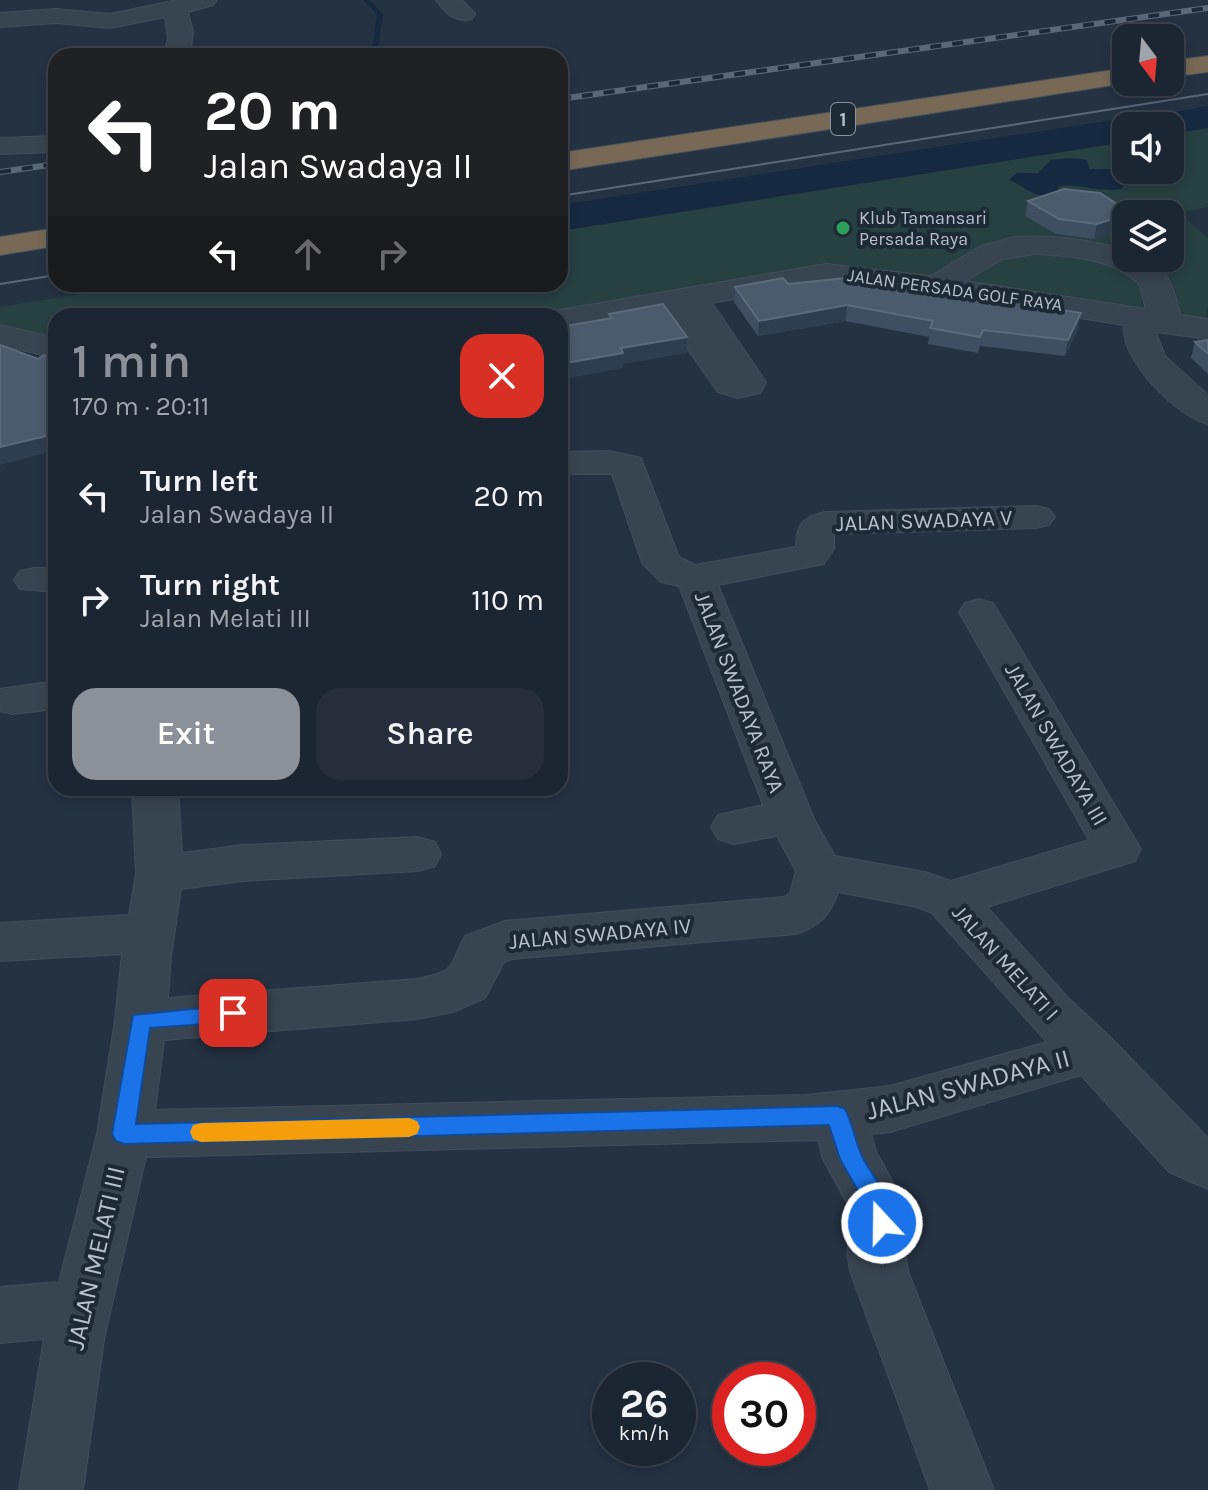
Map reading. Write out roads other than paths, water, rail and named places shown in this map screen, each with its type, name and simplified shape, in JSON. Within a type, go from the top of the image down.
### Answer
[{"type":"highway","points":[[1079,57],[1112,52]]},
{"type":"highway","points":[[1184,67],[1208,64]]},
{"type":"highway","name":"1","points":[[568,161],[1112,78]]},
{"type":"highway","points":[[0,246],[48,238]]},
{"type":"street","points":[[0,20],[56,16],[110,21],[205,0]]},
{"type":"street","points":[[174,8],[180,31],[178,48]]},
{"type":"street","points":[[0,146],[48,144]]},
{"type":"street","points":[[936,286],[988,255],[1112,266]]},
{"type":"street","points":[[1158,272],[1153,319],[1140,343],[1149,358],[1208,413]]},
{"type":"street","name":"JALAN PERSADA GOLF RAYA","points":[[568,319],[826,273],[879,277],[1208,329]]},
{"type":"street","points":[[0,335],[48,346]]},
{"type":"street","name":"JALAN SWADAYA RAYA","points":[[568,463],[618,462],[628,466],[662,563],[675,573],[695,577],[801,838]]},
{"type":"street","name":"JALAN SWADAYA V","points":[[695,577],[810,556],[815,549],[815,529],[825,523],[1036,517]]},
{"type":"street","name":"JALAN SWADAYA III","points":[[949,900],[1118,849],[979,612]]},
{"type":"street","points":[[12,700],[48,696]]},
{"type":"street","name":"JALAN MELATI III","points":[[51,1490],[81,1308],[124,1134],[141,1021],[149,933],[160,874],[155,796]]},
{"type":"street","points":[[734,827],[801,838]]},
{"type":"street","name":"JALAN MELATI I","points":[[801,838],[949,900],[1050,1013],[1091,1051],[1188,1155],[1208,1165]]},
{"type":"street","name":"JALAN SWADAYA IV","points":[[141,1021],[417,999],[449,992],[471,982],[476,976],[483,950],[505,940],[796,915],[811,902],[801,838]]},
{"type":"street","points":[[160,874],[243,863],[418,854]]},
{"type":"street","points":[[0,942],[149,933]]},
{"type":"street","name":"JALAN SWADAYA II","points":[[124,1134],[838,1115],[890,1109],[1091,1051]]},
{"type":"street","points":[[838,1115],[851,1159],[879,1207],[882,1223],[876,1252],[879,1271],[962,1490]]},
{"type":"street","points":[[0,1315],[81,1308]]},
{"type":"water","points":[[1051,160],[1087,160],[1089,169],[1112,169],[1112,184],[1124,184],[1121,189],[1105,190],[1059,186],[1057,192],[1043,195],[1009,180],[1017,173],[1038,173]]},
{"type":"waterway","points":[[366,0],[380,14],[375,48]]},
{"type":"waterway","points":[[1184,121],[1208,117]]},
{"type":"waterway","points":[[568,217],[1112,132]]},
{"type":"tram line","points":[[568,195],[1208,94]]},
{"type":"tram line","points":[[0,284],[48,276]]},
{"type":"railway","points":[[568,98],[1208,8]]},
{"type":"railway","points":[[0,172],[48,165]]},
{"type":"place","name":"Klub Tamansari Persada Raya","points":[[843,228]]}]
